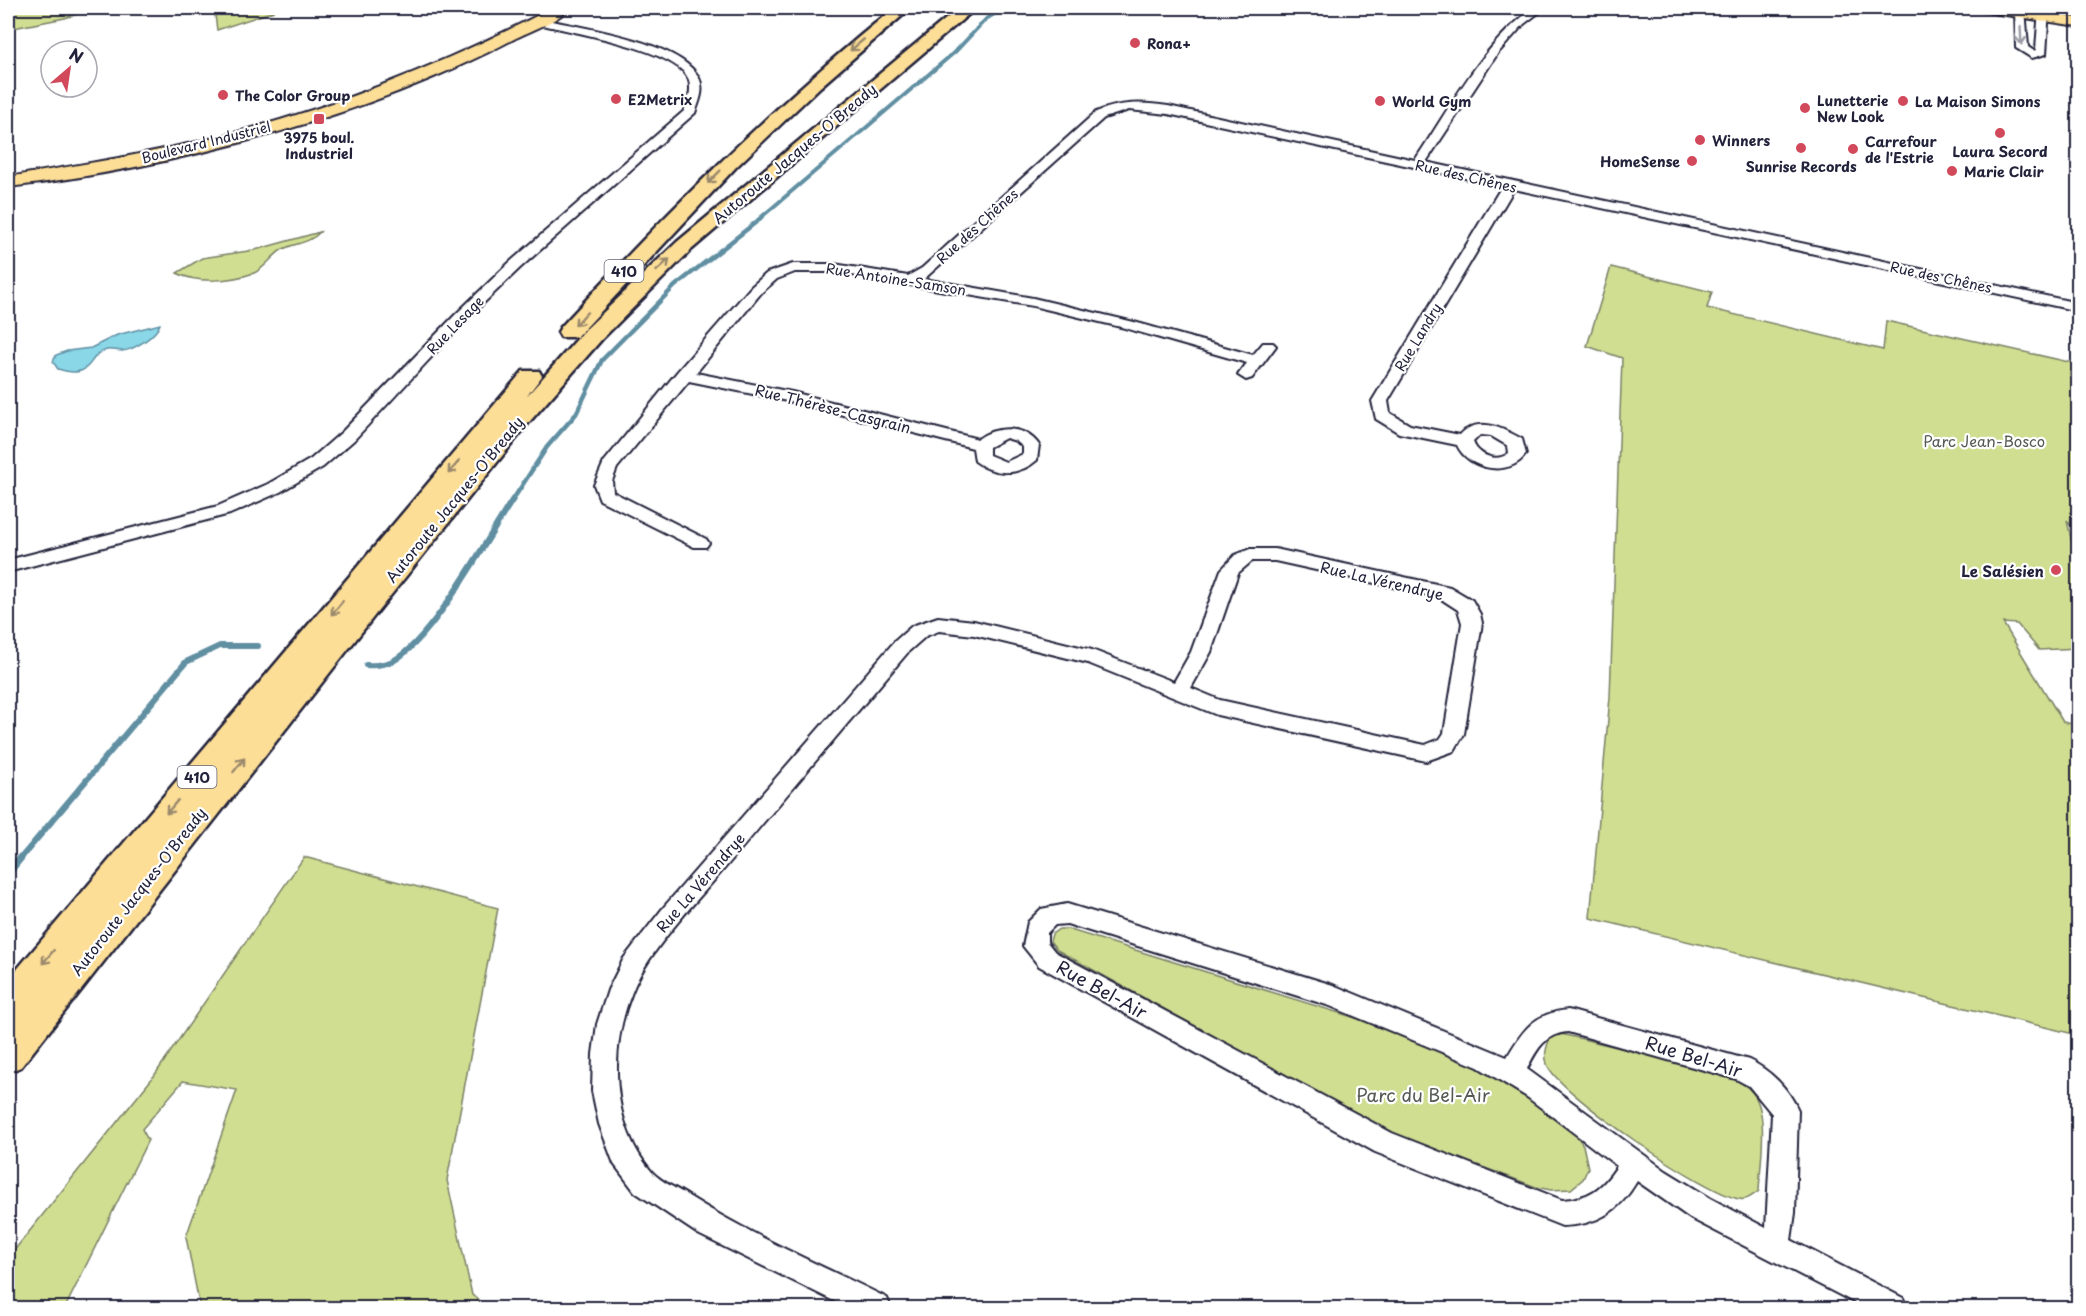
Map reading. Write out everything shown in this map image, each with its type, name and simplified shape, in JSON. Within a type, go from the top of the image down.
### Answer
[{"type":"highway","name":"Autoroute Jacques-O'Bready","points":[[8,1006],[497,415],[598,300],[740,151],[848,53],[903,8]]},
{"type":"highway","name":"Autoroute Jacques-O'Bready","points":[[8,1055],[365,608],[523,415],[594,333],[678,252],[968,8]]},
{"type":"highway","points":[[899,65],[981,8]]},
{"type":"highway","points":[[8,1075],[59,991]]},
{"type":"main road","name":"Boulevard Industriel","points":[[8,182],[143,158],[289,121],[358,100],[439,70],[562,8]]},
{"type":"main road","points":[[1986,8],[2079,13]]},
{"type":"main road","points":[[2044,10],[2079,22]]},
{"type":"street","points":[[1418,165],[1485,64],[1528,12],[1540,8]]},
{"type":"street","points":[[2020,10],[2022,48],[2031,55],[2042,52],[2044,10]]},
{"type":"street","name":"Rue Lesage","points":[[8,566],[224,510],[274,488],[317,462],[348,436],[461,317],[515,265],[689,113],[696,99],[697,86],[692,74],[680,61],[644,46],[538,21]]},
{"type":"street","name":"Rue des Chênes","points":[[910,280],[927,272],[1100,116],[1117,108],[1141,106],[1162,108],[1509,186],[2079,307]]},
{"type":"street","name":"Rue Landry","points":[[1464,441],[1395,425],[1382,415],[1380,401],[1509,186]]},
{"type":"street","name":"Rue Antoine-Samson","points":[[700,543],[618,504],[606,496],[602,488],[610,466],[683,375],[756,290],[781,272],[819,266],[910,280],[1065,309],[1257,361]]},
{"type":"street","points":[[1246,375],[1268,346]]},
{"type":"street","name":"Rue Thérèse-Casgrain","points":[[683,375],[792,397],[981,445]]},
{"type":"street","name":"Rue La Vérendrye","points":[[877,1308],[708,1224],[644,1183],[623,1155],[604,1090],[609,1024],[620,990],[632,966],[671,915],[902,645],[919,631],[938,624],[959,625],[1054,645],[1101,660],[1178,693],[1226,709],[1398,749],[1426,753],[1447,744],[1454,734],[1472,623],[1471,614],[1455,597],[1430,588],[1275,555],[1250,555],[1241,559],[1230,570],[1201,652],[1178,693]]},
{"type":"street","name":"Rue Bel-Air","points":[[1634,1162],[1616,1193],[1601,1206],[1581,1213],[1562,1212],[1408,1155],[1047,959],[1035,945],[1036,929],[1048,916],[1058,914],[1078,917],[1333,996],[1433,1035],[1512,1072],[1700,1208],[1893,1308]]},
{"type":"street","name":"Rue Bel-Air","points":[[1512,1072],[1540,1026],[1552,1021],[1568,1021],[1717,1060],[1758,1077],[1785,1110],[1782,1213],[1776,1249]]},
{"type":"green space","points":[[8,8],[95,8],[65,18],[8,29]]},
{"type":"green space","points":[[202,8],[248,8],[274,11],[217,30],[215,15]]},
{"type":"green space","points":[[320,232],[307,241],[283,249],[258,271],[245,276],[204,280],[177,273],[202,258],[255,250]]},
{"type":"green space","name":"Parc Jean-Bosco","points":[[1611,267],[1712,292],[1707,308],[1883,350],[1886,321],[2078,364],[2078,537],[2067,520],[2078,571],[2078,648],[2039,650],[2017,624],[2003,623],[2063,722],[2078,725],[2078,1035],[1590,918],[1610,697],[1622,358],[1587,346]]},
{"type":"green space","points":[[304,857],[498,908],[447,1180],[472,1295],[489,1308],[200,1308],[186,1237],[237,1090],[183,1081],[142,1129],[148,1140],[65,1308],[8,1308],[8,1258],[154,1076]]},
{"type":"green space","name":"Parc du Bel-Air","points":[[1059,929],[1067,929],[1362,1020],[1489,1071],[1573,1130],[1583,1145],[1588,1168],[1583,1179],[1571,1189],[1551,1190],[1536,1187],[1402,1137],[1366,1120],[1057,950],[1050,941],[1052,934]]},
{"type":"green space","points":[[1561,1034],[1715,1070],[1747,1087],[1757,1100],[1762,1124],[1759,1191],[1745,1199],[1722,1193],[1667,1162],[1577,1097],[1557,1078],[1547,1064],[1546,1051],[1550,1038]]},
{"type":"water","points":[[160,324],[149,338],[138,345],[122,351],[100,352],[88,366],[78,372],[58,369],[53,362],[56,355],[67,351],[91,348],[117,335]]},
{"type":"waterway","points":[[758,220],[956,51],[986,19],[1004,8]]},
{"type":"waterway","points":[[512,501],[547,447],[576,414],[602,360],[675,286],[760,219]]},
{"type":"waterway","points":[[366,665],[380,665],[393,661],[409,649],[425,632],[458,587],[513,499]]},
{"type":"waterway","points":[[20,859],[186,662],[220,646],[258,646]]},
{"type":"waterway","points":[[8,873],[21,857]]},
{"type":"place","name":"Rona+","points":[[1135,43]]},
{"type":"place","name":"The Color Group","points":[[223,95]]},
{"type":"place","name":"E2Metrix","points":[[616,99]]},
{"type":"place","name":"World Gym","points":[[1380,101]]},
{"type":"place","name":"La Maison Simons","points":[[1903,101]]},
{"type":"place","name":"Lunetterie New Look","points":[[1805,108]]},
{"type":"place","name":"3975 boul. Industriel","points":[[319,119]]},
{"type":"place","name":"Laura Secord","points":[[2000,133]]},
{"type":"place","name":"Winners","points":[[1700,140]]},
{"type":"place","name":"Sunrise Records","points":[[1801,148]]},
{"type":"place","name":"Carrefour de l'Estrie","points":[[1853,149]]},
{"type":"place","name":"HomeSense","points":[[1692,161]]},
{"type":"place","name":"Marie Clair","points":[[1952,171]]},
{"type":"place","name":"Le Salésien","points":[[2056,570]]}]
